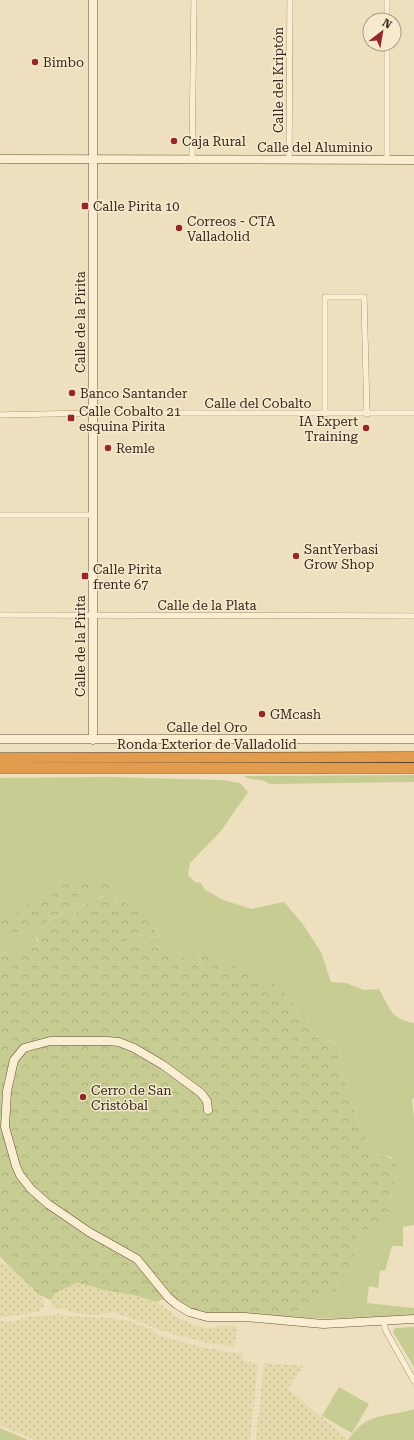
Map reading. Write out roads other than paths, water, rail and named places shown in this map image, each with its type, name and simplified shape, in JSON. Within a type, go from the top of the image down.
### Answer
[{"type":"highway","name":"Ronda Exterior de Valladolid","points":[[0,758],[225,757],[253,763],[414,768]]},
{"type":"highway","name":"Ronda Exterior de Valladolid","points":[[0,768],[226,768],[253,763],[414,757]]},
{"type":"street","name":"Calle de la Pirita","points":[[93,0],[93,740]]},
{"type":"street","points":[[192,159],[194,0]]},
{"type":"street","name":"Calle del Kriptón","points":[[289,159],[290,0]]},
{"type":"street","points":[[387,0],[387,12]]},
{"type":"street","points":[[387,52],[387,160]]},
{"type":"street","name":"Calle del Aluminio","points":[[0,159],[414,160]]},
{"type":"street","name":"Calle del Cobalto","points":[[325,414],[325,297],[364,297],[367,414]]},
{"type":"street","name":"Calle del Cobalto","points":[[0,415],[92,413],[414,413]]},
{"type":"street","points":[[0,515],[92,514]]},
{"type":"street","name":"Calle de la Plata","points":[[0,615],[414,616]]},
{"type":"street","name":"Calle del Oro","points":[[0,739],[414,739]]},
{"type":"street","points":[[208,1110],[207,1101],[201,1093],[163,1065],[134,1048],[119,1042],[50,1041],[24,1048],[14,1060],[7,1091],[6,1127],[16,1166],[20,1175],[31,1189],[48,1204],[89,1232],[137,1259],[168,1297],[189,1312],[207,1316],[245,1317],[323,1324],[414,1319]]},
{"type":"street","points":[[383,1320],[386,1331],[414,1380]]},
{"type":"place","name":"Bimbo","points":[[35,62]]},
{"type":"place","name":"Caja Rural","points":[[174,141]]},
{"type":"place","name":"Calle Pirita 10","points":[[85,206]]},
{"type":"place","name":"Correos - CTA Valladolid","points":[[179,228]]},
{"type":"place","name":"Banco Santander","points":[[72,393]]},
{"type":"place","name":"Calle Cobalto 21 esquina Pirita","points":[[71,418]]},
{"type":"place","name":"IA Expert Training","points":[[366,428]]},
{"type":"place","name":"Remle","points":[[108,448]]},
{"type":"place","name":"SantYerbasi Grow Shop","points":[[296,556]]},
{"type":"place","name":"Calle Pirita frente 67","points":[[85,576]]},
{"type":"place","name":"GMcash","points":[[262,714]]},
{"type":"place","name":"Cerro de San Cristóbal","points":[[83,1097]]}]
